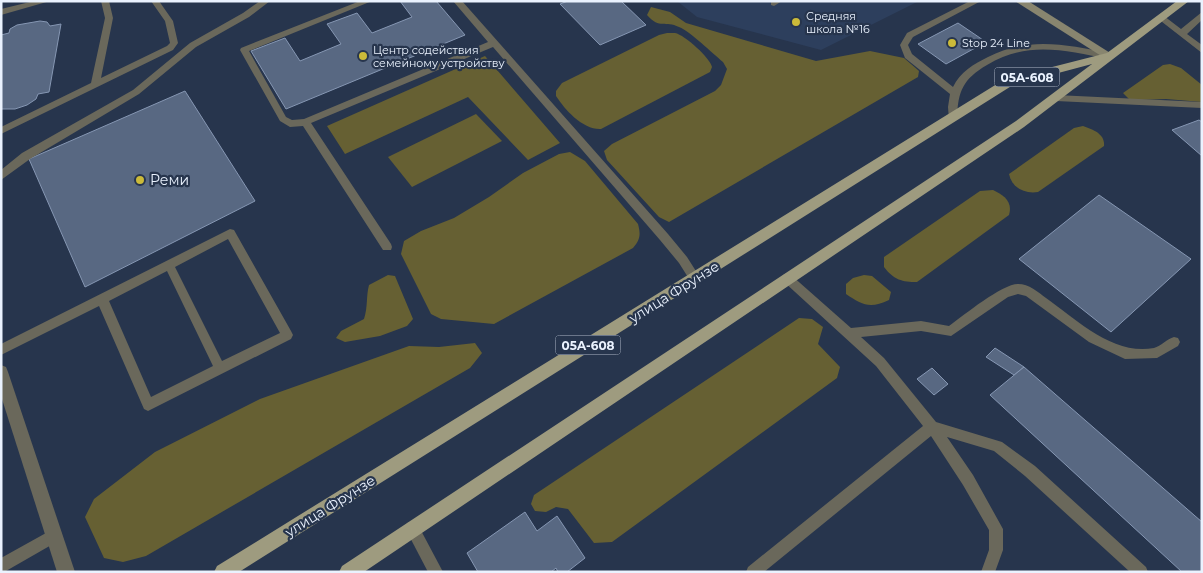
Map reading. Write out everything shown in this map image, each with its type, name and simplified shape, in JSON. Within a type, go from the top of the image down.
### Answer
[{"type":"main road","points":[[1020,1],[1110,56]]},
{"type":"main road","name":"улица Фрунзе","points":[[348,572],[1020,124],[1184,1]]},
{"type":"main road","name":"улица Фрунзе","points":[[223,572],[1009,82],[1110,56]]},
{"type":"street","points":[[1,372],[66,572]]},
{"type":"lane","points":[[1,12],[46,1]]},
{"type":"lane","points":[[96,85],[109,18],[105,1]]},
{"type":"lane","points":[[1,130],[170,48],[174,43],[169,20],[155,1]]},
{"type":"lane","points":[[1,176],[26,156],[136,92],[193,45],[246,15],[266,1]]},
{"type":"lane","points":[[368,1],[244,50],[283,119],[290,124],[305,122],[495,43]]},
{"type":"lane","points":[[457,1],[664,237],[683,260],[695,279]]},
{"type":"lane","points":[[955,93],[908,56],[904,45],[910,35],[977,1]]},
{"type":"lane","points":[[1181,34],[1202,15]]},
{"type":"lane","points":[[1161,18],[1202,50]]},
{"type":"lane","points":[[952,118],[952,100],[960,78],[974,68],[1008,51],[1025,47],[1063,48],[1110,56]]},
{"type":"lane","points":[[1056,98],[1200,106]]},
{"type":"lane","points":[[305,122],[387,247]]},
{"type":"lane","points":[[1,350],[230,234],[287,335],[148,406],[102,299]]},
{"type":"lane","points":[[169,265],[220,369]]},
{"type":"lane","points":[[787,278],[880,362],[932,427],[968,480],[996,530],[996,550],[988,572]]},
{"type":"lane","points":[[849,333],[921,326],[951,330],[1004,294],[1018,289],[1029,292],[1093,338],[1125,354],[1157,353],[1174,342]]},
{"type":"lane","points":[[753,572],[932,427]]},
{"type":"lane","points":[[932,427],[997,446],[1030,471],[1141,572]]},
{"type":"lane","points":[[412,528],[436,572]]},
{"type":"lane","points":[[1,566],[55,535]]},
{"type":"shaded area","name":"Средняя школа №16","points":[[677,1],[919,1],[821,50],[697,17]]},
{"type":"shaded area","points":[[651,7],[670,12],[686,23],[816,61],[870,51],[904,58],[919,71],[918,77],[669,222],[659,217],[607,160],[604,151],[612,144],[715,91],[721,85],[727,69],[723,62],[684,30],[674,25],[659,24],[652,20],[647,15]]},
{"type":"shaded area","points":[[675,33],[696,47],[710,63],[712,67],[710,72],[601,129],[581,123],[569,113],[556,96],[556,91],[562,83],[659,35]]},
{"type":"shaded area","points":[[485,56],[560,143],[528,160],[468,97],[345,154],[327,126]]},
{"type":"shaded area","points":[[1170,64],[1181,68],[1202,85],[1202,102],[1166,99],[1137,100],[1129,99],[1123,93],[1163,65]]},
{"type":"shaded area","points":[[476,114],[502,141],[412,187],[388,157]]},
{"type":"shaded area","points":[[1083,126],[1101,135],[1104,146],[1038,192],[1023,191],[1013,183],[1009,174],[1074,128]]},
{"type":"shaded area","points":[[570,152],[585,161],[638,224],[639,237],[633,248],[494,324],[441,319],[431,314],[401,254],[404,241],[421,231],[454,218],[489,197],[523,173],[559,154]]},
{"type":"shaded area","points":[[993,190],[1001,194],[1009,203],[1009,215],[917,282],[899,279],[891,275],[884,267],[884,257],[980,191]]},
{"type":"shaded area","points":[[388,275],[395,276],[413,319],[407,326],[380,336],[345,342],[336,338],[341,331],[364,319],[369,285]]},
{"type":"shaded area","points":[[864,275],[872,276],[891,292],[889,300],[871,305],[857,301],[846,294],[846,284],[853,278]]},
{"type":"shaded area","points":[[799,318],[812,319],[823,327],[818,344],[840,367],[837,378],[612,542],[594,543],[568,509],[556,507],[546,512],[535,511],[531,504],[534,495]]},
{"type":"shaded area","points":[[475,343],[482,353],[470,368],[146,556],[123,562],[104,558],[85,517],[94,499],[155,452],[260,399],[409,346],[439,347]]},
{"type":"building","name":"Центр содействия семейному устройству","points":[[400,1],[436,1],[465,35],[286,109],[251,51],[285,38],[300,61],[341,44],[327,24],[357,13],[372,33],[412,17]]},
{"type":"building","points":[[568,1],[621,1],[646,25],[600,45],[560,4]]},
{"type":"building","points":[[40,21],[47,22],[50,26],[61,24],[49,92],[38,94],[36,99],[27,105],[15,109],[1,109],[1,35],[9,33],[10,29],[17,25]]},
{"type":"building","name":"Stop 24 Line","points":[[958,23],[986,42],[946,64],[918,44]]},
{"type":"building","name":"Реми","points":[[185,91],[255,201],[85,287],[29,159]]},
{"type":"building","points":[[1199,120],[1202,122],[1202,156],[1172,130]]},
{"type":"building","points":[[1099,195],[1191,259],[1111,332],[1019,259]]},
{"type":"building","points":[[995,348],[1024,367],[1014,375],[986,357]]},
{"type":"building","points":[[1024,367],[1202,522],[1202,572],[1182,572],[990,395]]},
{"type":"building","points":[[932,368],[948,384],[934,395],[917,379]]},
{"type":"building","points":[[525,512],[537,531],[557,516],[585,558],[567,572],[558,572],[556,568],[551,572],[478,572],[467,553]]},
{"type":"place","name":"Средняя школа №16","points":[[796,22]]},
{"type":"place","name":"Stop 24 Line","points":[[952,43]]},
{"type":"place","name":"Центр содействия семейному устройству","points":[[363,56]]},
{"type":"place","name":"Реми","points":[[140,180]]}]
